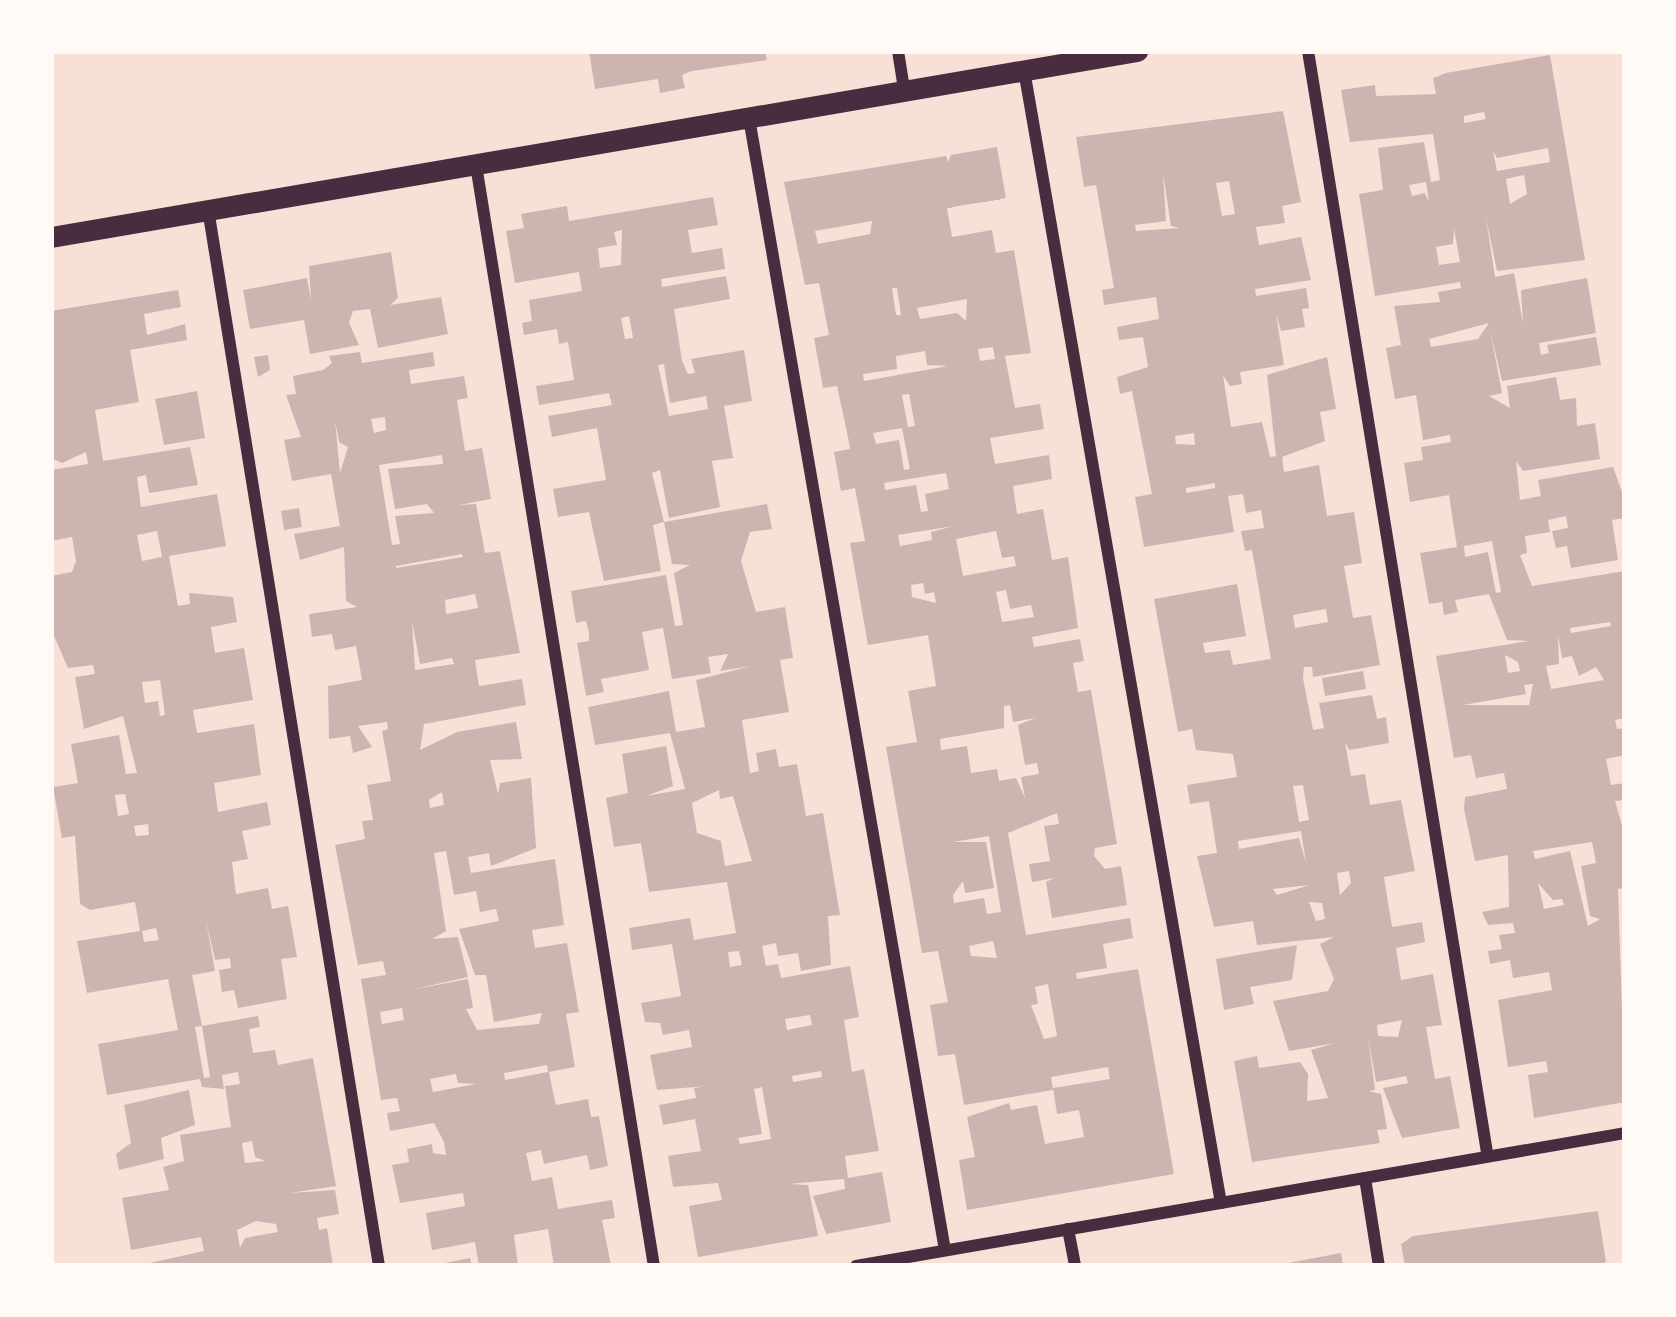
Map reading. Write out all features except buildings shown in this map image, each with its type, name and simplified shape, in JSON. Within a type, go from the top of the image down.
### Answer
[{"type":"street","points":[[898,51],[904,87]]},
{"type":"street","points":[[51,237],[904,87],[1137,51]]},
{"type":"street","points":[[1308,51],[1487,1153]]},
{"type":"street","points":[[1024,68],[1221,1203]]},
{"type":"street","points":[[748,118],[944,1250]]},
{"type":"street","points":[[476,165],[654,1266]]},
{"type":"street","points":[[208,209],[379,1266]]},
{"type":"street","points":[[856,1266],[1487,1153],[1625,1133]]},
{"type":"street","points":[[1365,1178],[1379,1266]]},
{"type":"street","points":[[1068,1229],[1075,1266]]}]
